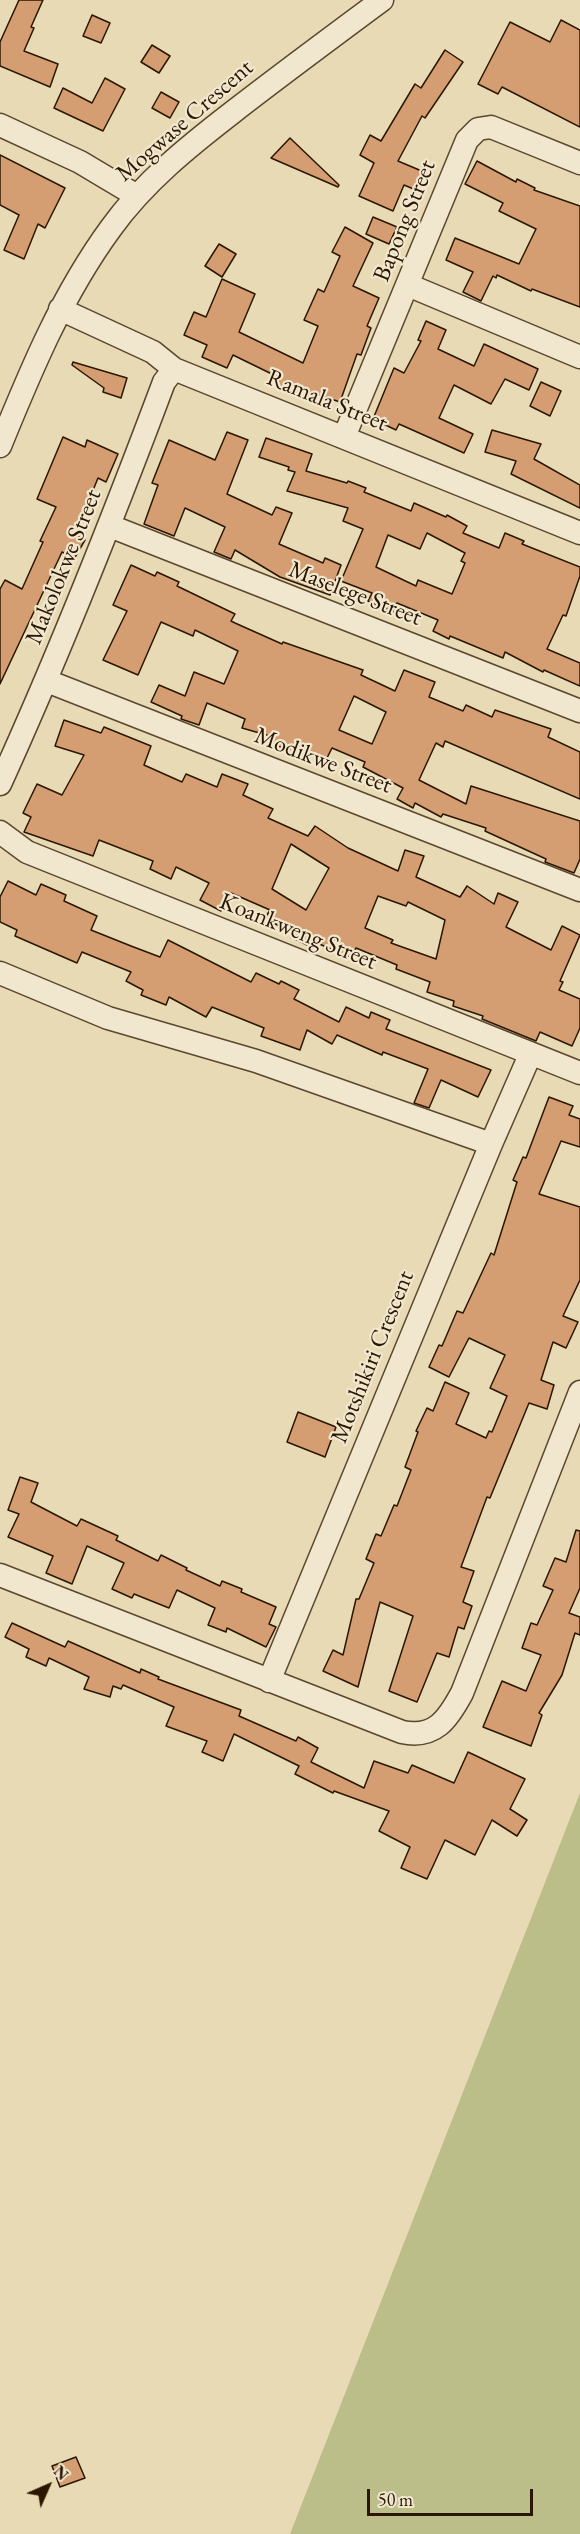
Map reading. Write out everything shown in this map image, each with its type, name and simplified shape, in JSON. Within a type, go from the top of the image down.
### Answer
[{"type":"street","name":"Mogwase Crescent","points":[[0,446],[35,359],[60,309],[89,259],[137,196],[184,150],[382,0]]},
{"type":"street","points":[[0,125],[80,162],[137,196]]},
{"type":"street","name":"Bapong Street","points":[[344,437],[467,140],[478,129],[491,127],[580,163]]},
{"type":"street","points":[[408,285],[580,357]]},
{"type":"street","name":"Ramala Street","points":[[60,309],[153,352],[174,369],[580,533]]},
{"type":"street","name":"Makolokwe Street","points":[[0,784],[46,681],[110,526],[164,382],[174,369]]},
{"type":"street","name":"Maselege Street","points":[[110,526],[580,711]]},
{"type":"street","name":"Modikwe Street","points":[[46,681],[580,890]]},
{"type":"street","name":"Koankweng Street","points":[[0,832],[9,842],[27,852],[530,1055],[580,1073]]},
{"type":"street","points":[[0,973],[108,1018],[256,1061],[491,1144]]},
{"type":"street","name":"Motshikiri Crescent","points":[[269,1682],[491,1144],[530,1055]]},
{"type":"street","points":[[0,1575],[269,1682],[402,1732],[416,1735],[432,1730],[451,1714],[462,1693],[580,1392]]},
{"type":"green space","points":[[580,1793],[580,2534],[290,2534]]},
{"type":"building","points":[[19,0],[43,0],[31,27],[34,28],[24,51],[58,64],[50,87],[0,66],[0,42]]},
{"type":"building","points":[[92,15],[110,23],[101,43],[83,36]]},
{"type":"building","points":[[561,20],[580,30],[580,127],[502,87],[498,94],[478,84],[510,22],[550,42]]},
{"type":"building","points":[[152,45],[170,56],[159,73],[141,62]]},
{"type":"building","points":[[445,50],[463,62],[425,118],[422,116],[398,161],[424,172],[416,190],[404,185],[393,211],[359,196],[374,163],[360,155],[370,135],[381,141],[415,84],[421,88]]},
{"type":"building","points":[[105,78],[125,89],[103,131],[54,108],[63,88],[92,103]]},
{"type":"building","points":[[161,92],[179,102],[170,118],[152,108]]},
{"type":"building","points":[[290,138],[339,185],[338,187],[271,158]]},
{"type":"building","points":[[0,155],[65,188],[45,228],[38,224],[24,259],[4,250],[19,215],[0,205]]},
{"type":"building","points":[[477,161],[516,182],[517,179],[535,188],[534,190],[580,206],[580,307],[532,289],[531,291],[497,275],[496,278],[493,276],[481,301],[463,292],[473,272],[446,260],[455,238],[519,264],[536,229],[499,211],[503,203],[465,184]]},
{"type":"building","points":[[373,217],[397,227],[389,244],[366,234]]},
{"type":"building","points":[[345,227],[373,243],[353,286],[379,298],[367,326],[371,328],[361,355],[357,354],[340,402],[301,389],[298,397],[276,388],[280,378],[233,355],[227,368],[202,357],[207,345],[184,335],[194,312],[206,317],[222,279],[255,294],[239,332],[303,363],[318,326],[304,320],[318,289],[324,292],[340,256],[332,252]]},
{"type":"building","points":[[219,244],[236,254],[222,277],[205,266]]},
{"type":"building","points":[[426,321],[446,330],[438,349],[474,366],[484,344],[538,369],[529,390],[505,379],[491,404],[454,385],[439,418],[473,434],[464,453],[399,424],[396,430],[373,419],[394,368],[404,373],[421,341],[418,340]]},
{"type":"building","points":[[73,362],[127,378],[121,398],[103,392],[104,388],[72,365]]},
{"type":"building","points":[[541,382],[561,391],[550,416],[530,406]]},
{"type":"building","points":[[492,430],[541,444],[534,459],[580,485],[580,508],[511,474],[516,461],[485,452]]},
{"type":"building","points":[[227,432],[248,440],[227,494],[272,515],[276,507],[292,513],[279,544],[323,563],[325,558],[341,565],[330,595],[280,577],[235,550],[231,559],[214,552],[225,527],[185,508],[174,536],[144,524],[158,485],[152,483],[169,440],[215,460]]},
{"type":"building","points":[[63,437],[85,447],[87,440],[118,454],[106,482],[98,478],[75,535],[85,540],[74,559],[62,552],[0,684],[0,589],[5,580],[22,589],[43,542],[40,541],[56,507],[37,499]]},
{"type":"building","points":[[266,438],[312,454],[306,471],[347,483],[348,481],[366,488],[364,492],[411,511],[414,503],[446,517],[447,515],[467,526],[463,533],[499,548],[505,533],[524,541],[522,544],[580,567],[580,576],[566,616],[563,615],[547,649],[580,663],[580,686],[544,670],[543,672],[505,652],[503,658],[450,636],[449,639],[433,631],[438,620],[397,603],[393,612],[368,601],[372,593],[341,581],[363,529],[343,521],[348,508],[287,491],[295,472],[288,470],[289,467],[259,457]],"holes":[[[427,533],[465,553],[461,561],[465,563],[452,594],[418,580],[416,586],[376,567],[388,535],[420,549]]]},
{"type":"building","points":[[131,565],[155,576],[157,572],[179,582],[177,586],[235,614],[231,621],[282,644],[283,642],[363,670],[361,675],[395,691],[404,670],[435,682],[429,697],[463,711],[466,705],[492,717],[495,710],[551,729],[548,737],[580,752],[580,799],[445,741],[443,747],[436,743],[419,780],[466,804],[471,786],[580,821],[580,859],[574,873],[545,862],[546,859],[485,831],[486,828],[443,814],[441,817],[415,803],[413,808],[397,799],[403,788],[363,767],[365,762],[332,748],[326,760],[292,745],[289,751],[268,741],[270,736],[242,728],[245,719],[207,703],[199,725],[181,719],[182,716],[151,702],[159,685],[185,696],[194,672],[224,684],[238,651],[195,630],[193,636],[161,622],[138,675],[103,660],[127,611],[113,605]],"holes":[[[354,696],[386,712],[372,744],[339,730]]]},
{"type":"building","points":[[64,720],[101,733],[104,727],[151,746],[144,765],[182,782],[186,774],[217,787],[222,774],[248,784],[243,795],[273,809],[268,818],[308,836],[315,826],[348,848],[398,871],[405,850],[424,856],[416,877],[460,897],[467,886],[494,904],[498,893],[518,902],[506,927],[551,950],[562,926],[580,935],[560,981],[563,982],[559,990],[580,999],[580,1028],[572,1046],[540,1032],[536,1041],[482,1019],[483,1016],[453,1006],[454,1001],[427,992],[430,982],[396,969],[397,965],[356,948],[352,958],[310,940],[307,945],[291,937],[293,934],[265,918],[270,910],[231,893],[221,911],[200,900],[209,883],[176,867],[171,879],[150,869],[153,861],[99,840],[93,856],[24,832],[31,817],[23,813],[37,784],[62,795],[84,755],[55,746]],"holes":[[[291,844],[329,868],[306,910],[272,889]],[[378,896],[406,906],[408,902],[445,920],[436,959],[391,943],[393,940],[365,928]]]},
{"type":"building","points":[[8,881],[36,895],[41,884],[66,895],[64,901],[97,916],[91,930],[131,946],[160,957],[168,940],[251,982],[256,973],[279,984],[281,981],[299,990],[294,999],[339,1022],[346,1007],[369,1018],[371,1012],[390,1020],[386,1029],[491,1070],[478,1097],[441,1080],[429,1108],[414,1103],[428,1069],[383,1052],[382,1055],[337,1035],[332,1044],[307,1030],[300,1050],[261,1036],[264,1028],[212,1007],[206,1017],[169,997],[166,1005],[141,995],[143,990],[126,981],[131,972],[82,952],[77,963],[15,936],[17,930],[0,922],[0,897]]},
{"type":"building","points":[[549,1097],[573,1106],[569,1115],[580,1119],[580,1147],[561,1141],[539,1194],[580,1207],[580,1280],[563,1316],[578,1322],[566,1348],[553,1342],[541,1380],[554,1385],[547,1409],[529,1403],[490,1498],[487,1497],[461,1567],[474,1571],[463,1602],[472,1606],[464,1629],[458,1627],[449,1657],[437,1653],[417,1702],[389,1691],[413,1616],[380,1602],[358,1687],[323,1671],[333,1650],[343,1655],[356,1599],[359,1599],[374,1563],[366,1559],[376,1534],[381,1536],[394,1505],[397,1506],[411,1470],[405,1467],[418,1432],[416,1431],[427,1408],[433,1411],[445,1382],[469,1393],[456,1424],[486,1438],[489,1431],[492,1432],[507,1396],[490,1388],[505,1355],[469,1338],[449,1377],[429,1367],[439,1345],[442,1346],[457,1311],[463,1313],[491,1253],[494,1255],[517,1182],[513,1180],[523,1157],[526,1158]]},
{"type":"building","points":[[298,1412],[336,1427],[325,1457],[287,1442]]},
{"type":"building","points":[[20,1477],[38,1483],[31,1502],[77,1526],[81,1519],[118,1536],[116,1540],[158,1561],[161,1555],[220,1586],[222,1581],[276,1607],[269,1624],[276,1627],[266,1647],[227,1628],[226,1632],[208,1625],[215,1608],[177,1590],[169,1608],[134,1594],[132,1598],[112,1589],[124,1563],[87,1546],[72,1584],[46,1573],[53,1556],[8,1537],[19,1514],[8,1510]]},
{"type":"building","points":[[576,1530],[580,1531],[580,1588],[569,1613],[580,1617],[580,1635],[575,1633],[562,1675],[539,1713],[542,1715],[531,1746],[483,1727],[502,1681],[526,1691],[541,1655],[522,1648],[531,1623],[537,1625],[553,1590],[543,1586],[555,1558],[566,1562]]},
{"type":"building","points":[[12,1623],[65,1647],[68,1641],[140,1673],[141,1669],[159,1677],[158,1679],[241,1710],[239,1716],[296,1741],[298,1737],[318,1748],[311,1762],[364,1788],[374,1761],[408,1773],[412,1765],[454,1783],[468,1752],[525,1779],[510,1809],[527,1820],[517,1836],[492,1820],[475,1855],[445,1840],[427,1879],[401,1868],[410,1847],[379,1831],[389,1811],[334,1791],[333,1793],[295,1774],[299,1766],[234,1734],[223,1761],[202,1752],[207,1741],[166,1726],[174,1707],[123,1685],[121,1689],[113,1686],[110,1697],[84,1689],[89,1677],[49,1658],[46,1666],[26,1657],[29,1649],[5,1637]]},
{"type":"building","points":[[76,2457],[85,2478],[60,2487],[52,2466]]}]
